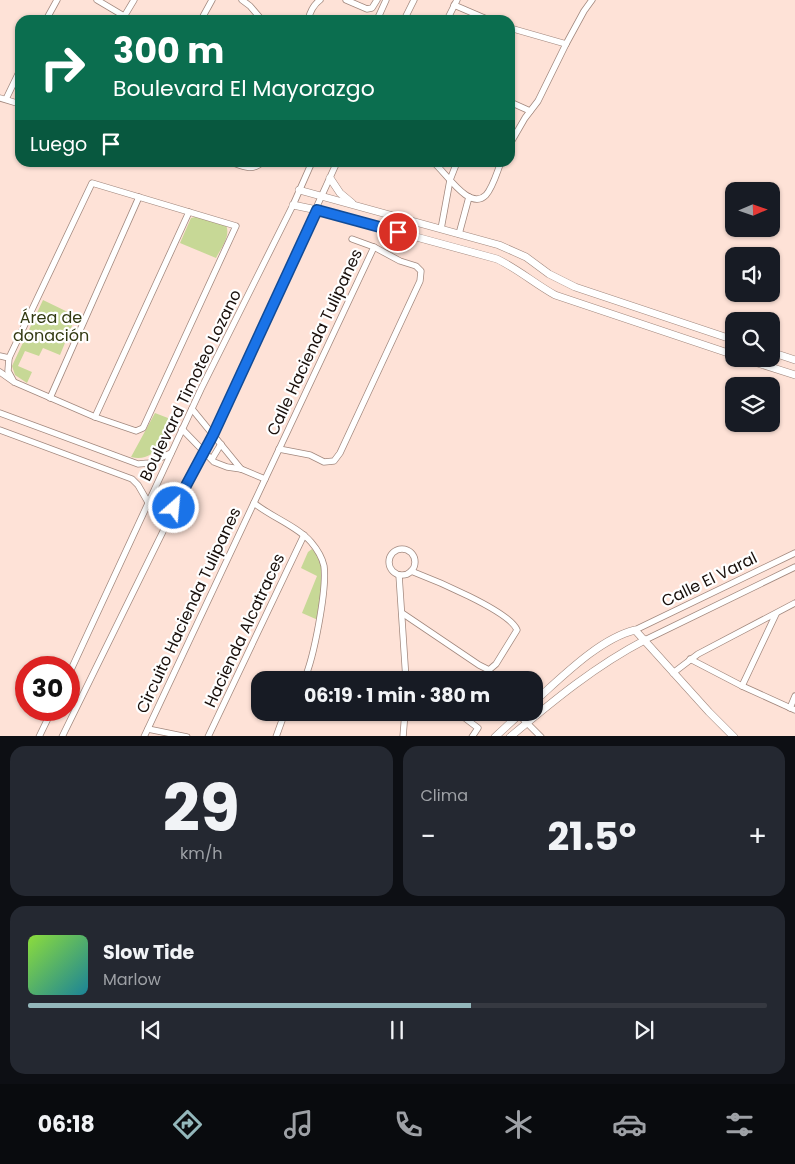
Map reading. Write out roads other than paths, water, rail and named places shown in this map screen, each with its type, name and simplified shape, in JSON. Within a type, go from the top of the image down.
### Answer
[{"type":"street","points":[[49,15],[57,0]]},
{"type":"street","points":[[97,0],[119,15]]},
{"type":"street","points":[[125,15],[134,0]]},
{"type":"street","points":[[204,15],[212,0]]},
{"type":"street","points":[[242,0],[258,15]]},
{"type":"street","points":[[346,0],[367,10],[372,8],[377,0]]},
{"type":"street","points":[[379,15],[386,0]]},
{"type":"street","points":[[406,15],[414,0]]},
{"type":"street","points":[[515,136],[538,101],[566,44],[592,0]]},
{"type":"street","points":[[309,15],[316,1]]},
{"type":"street","points":[[449,15],[455,3],[479,15]]},
{"type":"street","points":[[515,29],[566,44]]},
{"type":"street","points":[[15,79],[3,99],[15,103]]},
{"type":"street","points":[[515,104],[530,111]]},
{"type":"street","name":"Boulevard Timoteo Lozano","points":[[77,656],[182,429],[293,205],[310,167]]},
{"type":"street","points":[[62,736],[213,435],[317,210],[335,167]]},
{"type":"street","points":[[438,167],[458,189],[469,197],[482,198],[488,192],[499,167]]},
{"type":"street","points":[[451,246],[443,239],[441,229],[450,180],[455,167]]},
{"type":"street","points":[[330,178],[340,193],[354,205]]},
{"type":"street","points":[[0,372],[14,382],[95,417],[136,431],[142,428],[236,226],[92,183],[9,358],[8,371],[14,382]]},
{"type":"street","points":[[299,190],[499,246],[519,254],[549,274],[574,286],[725,337]]},
{"type":"street","points":[[50,398],[139,197]]},
{"type":"street","points":[[459,234],[469,197]]},
{"type":"street","points":[[293,205],[487,256],[508,264],[555,295],[725,352]]},
{"type":"street","points":[[95,417],[189,212]]},
{"type":"street","name":"Calle Hacienda Tulipanes","points":[[279,449],[310,455],[324,462],[334,461],[340,454],[420,281],[421,271],[416,266],[400,261],[374,247],[352,239]]},
{"type":"street","name":"Calle Hacienda Tulipanes","points":[[265,479],[374,247]]},
{"type":"street","points":[[780,355],[795,360]]},
{"type":"street","points":[[0,356],[9,358]]},
{"type":"street","points":[[769,367],[795,376]]},
{"type":"street","points":[[192,409],[241,469]]},
{"type":"street","points":[[0,413],[138,464],[149,463],[171,453]]},
{"type":"street","points":[[182,429],[212,459],[221,465],[241,469],[265,479]]},
{"type":"street","points":[[0,430],[132,479],[138,485],[149,504]]},
{"type":"street","points":[[212,459],[221,444]]},
{"type":"street","name":"Circuito Hacienda Tulipanes","points":[[144,736],[265,479]]},
{"type":"street","name":"Circuito Hacienda Tulipanes","points":[[254,503],[304,536],[319,553],[324,566],[317,628],[307,671]]},
{"type":"street","name":"Hacienda Alcatraces","points":[[208,736],[304,536]]},
{"type":"street","points":[[396,550],[407,550],[413,556],[414,564],[411,571],[400,575],[393,571],[389,564],[390,556],[396,550]]},
{"type":"street","name":"Calle El Varal","points":[[635,630],[795,553]]},
{"type":"street","name":"Calle El Varal","points":[[645,640],[795,567]]},
{"type":"street","points":[[402,613],[489,670],[496,664],[517,630],[512,623],[478,601],[411,571]]},
{"type":"street","points":[[400,575],[405,671]]},
{"type":"street","points":[[673,673],[690,659],[795,603]]},
{"type":"street","points":[[742,686],[776,614]]},
{"type":"street","points":[[543,694],[596,650],[614,639],[635,630],[714,717],[734,736]]},
{"type":"street","points":[[510,736],[585,676],[615,656],[645,640]]},
{"type":"street","points":[[690,659],[792,709],[795,696]]},
{"type":"street","points":[[39,736],[46,721]]},
{"type":"street","points":[[276,736],[282,721]]},
{"type":"street","points":[[403,736],[404,721]]},
{"type":"street","points":[[468,721],[478,728],[472,736]]},
{"type":"street","points":[[495,736],[513,721]]},
{"type":"street","points":[[527,723],[541,736]]},
{"type":"street","name":"Circuito Hacienda Tulipanes","points":[[148,728],[186,736]]},
{"type":"park label","name":"Área de donación","points":[[51,326]]}]
